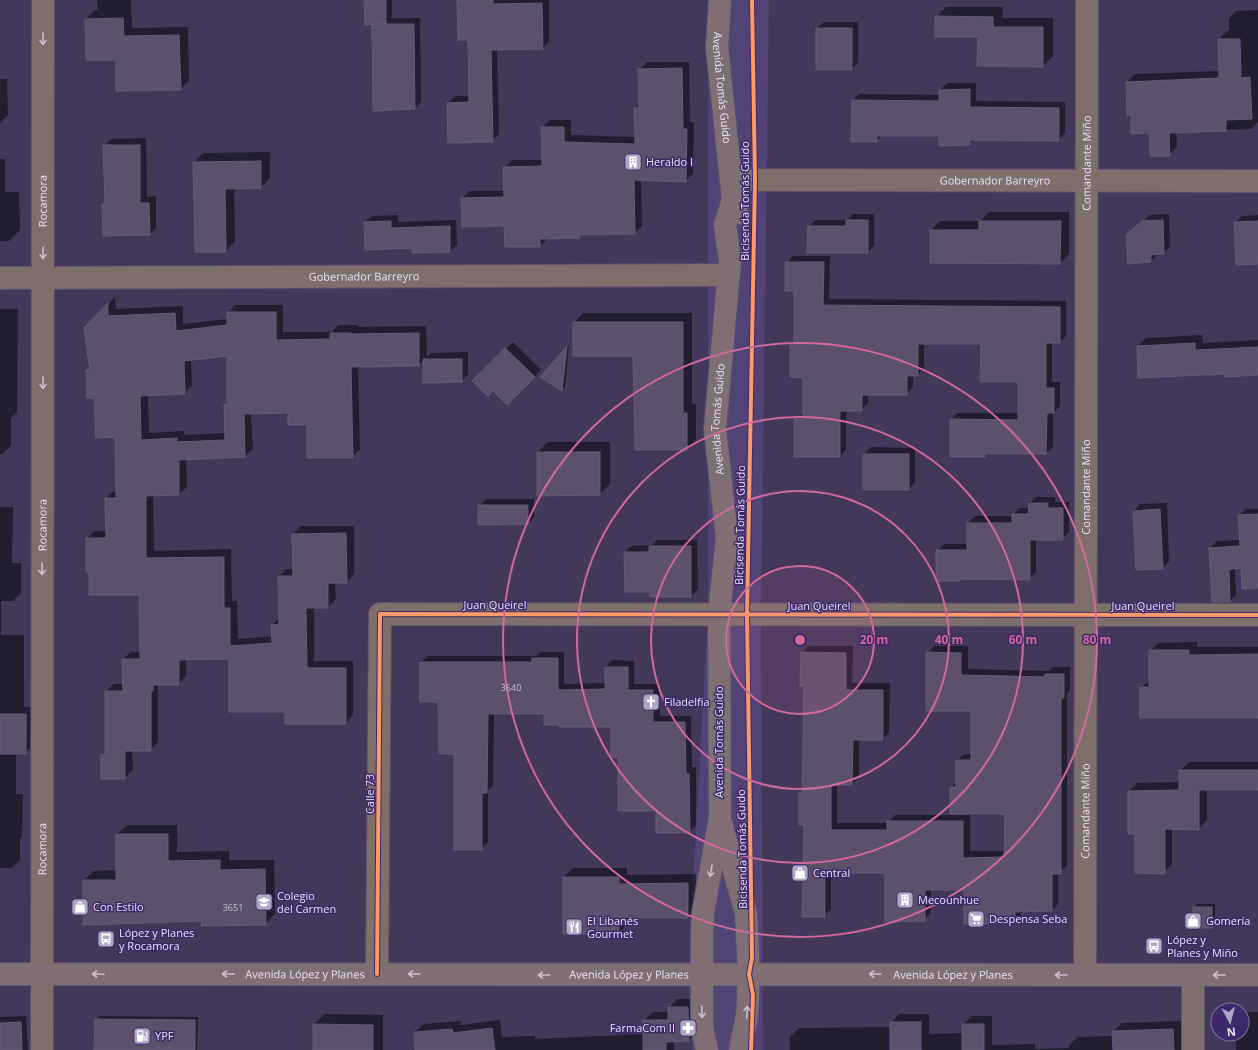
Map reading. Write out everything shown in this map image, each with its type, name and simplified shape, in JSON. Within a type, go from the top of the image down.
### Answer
[{"type":"main road","name":"Avenida Tomás Guido","points":[[707,1050],[702,1028],[703,913],[720,818],[719,614],[728,538],[714,429],[729,267],[741,225],[733,190],[717,47],[720,0]]},
{"type":"main road","name":"Avenida Tomás Guido","points":[[720,818],[746,914],[749,974],[747,1016],[740,1050]]},
{"type":"main road","name":"Avenida López y Planes","points":[[0,974],[1258,974]]},
{"type":"street","name":"Rocamora","points":[[42,1050],[43,0]]},
{"type":"street","name":"Comandante Miño","points":[[1085,975],[1087,0]]},
{"type":"street","name":"Gobernador Barreyro","points":[[733,190],[1086,181],[1258,181]]},
{"type":"street","name":"Gobernador Barreyro","points":[[0,278],[729,267]]},
{"type":"street","name":"Juan Queirel","points":[[380,614],[1258,615]]},
{"type":"street","name":"Calle 73","points":[[377,974],[380,614]]},
{"type":"street","points":[[1193,975],[1193,1050]]},
{"type":"shaded area","points":[[708,0],[769,0],[761,615],[763,1050],[692,1050],[688,975],[708,615]]},
{"type":"building","points":[[364,0],[386,0],[386,24],[365,25]]},
{"type":"building","points":[[457,0],[493,0],[493,4],[542,3],[543,49],[491,50],[493,142],[448,143],[447,103],[469,102],[468,40],[458,40]]},
{"type":"building","points":[[935,16],[993,17],[993,27],[1043,27],[1043,67],[977,66],[978,37],[935,37]]},
{"type":"building","points":[[123,18],[124,36],[179,35],[181,90],[116,91],[116,60],[86,60],[85,19]]},
{"type":"building","points":[[372,24],[414,24],[415,109],[373,111]]},
{"type":"building","points":[[816,28],[852,28],[852,70],[816,70]]},
{"type":"building","points":[[1218,39],[1240,39],[1241,78],[1250,77],[1252,119],[1226,120],[1226,131],[1169,133],[1170,156],[1150,156],[1149,133],[1131,134],[1131,115],[1127,115],[1126,82],[1219,78]]},
{"type":"building","points":[[682,68],[683,129],[687,129],[686,182],[634,180],[635,234],[580,235],[580,238],[540,239],[540,247],[505,247],[504,226],[462,227],[461,198],[504,197],[503,167],[542,166],[541,127],[564,127],[564,142],[635,144],[634,108],[639,108],[638,69]]},
{"type":"building","points":[[970,89],[970,107],[1059,108],[1059,141],[970,140],[970,145],[939,146],[939,136],[877,136],[877,142],[851,142],[852,100],[939,101],[939,90]]},
{"type":"building","points":[[103,145],[140,145],[140,203],[149,203],[150,235],[103,236],[102,204],[105,204]]},
{"type":"building","points":[[261,161],[261,188],[225,189],[226,252],[195,252],[193,162]]},
{"type":"building","points":[[846,220],[868,220],[868,253],[807,253],[808,226],[846,226]]},
{"type":"building","points":[[1163,220],[1164,254],[1151,255],[1151,262],[1128,264],[1126,235],[1142,221]]},
{"type":"building","points":[[391,221],[391,228],[450,226],[450,252],[412,253],[412,248],[365,250],[364,222]]},
{"type":"building","points":[[979,221],[1061,221],[1060,264],[930,263],[930,230],[979,230]]},
{"type":"building","points":[[1258,221],[1258,264],[1236,265],[1234,222]]},
{"type":"building","points":[[785,262],[824,262],[823,305],[1060,307],[1060,343],[1046,343],[1046,388],[1054,388],[1054,413],[1047,413],[1046,454],[985,454],[985,457],[950,457],[950,419],[1018,420],[1018,382],[980,382],[981,344],[918,344],[918,376],[907,376],[907,395],[862,395],[862,411],[840,411],[840,457],[794,457],[794,419],[803,419],[803,378],[790,377],[790,345],[794,345],[794,291],[785,291]]},
{"type":"building","points":[[108,303],[108,316],[175,313],[176,331],[227,325],[227,312],[276,312],[276,340],[330,339],[330,333],[419,333],[419,366],[351,367],[353,458],[307,458],[307,425],[288,425],[288,413],[244,414],[245,457],[179,460],[179,495],[146,496],[146,558],[224,557],[224,608],[230,608],[230,646],[272,643],[271,625],[279,624],[278,576],[293,576],[292,534],[346,533],[347,583],[328,583],[328,608],[306,608],[307,668],[346,668],[346,724],[285,724],[285,712],[229,712],[229,659],[179,660],[179,685],[153,685],[153,691],[151,691],[151,751],[125,751],[125,779],[101,779],[101,754],[105,754],[105,691],[123,691],[122,659],[140,659],[139,595],[89,595],[89,572],[86,572],[86,538],[106,538],[105,498],[116,498],[115,437],[96,438],[94,398],[87,398],[86,370],[90,370],[84,328]],"holes":[[[227,356],[227,404],[224,404],[225,440],[177,442],[177,438],[141,440],[140,396],[185,394],[184,361]]]},
{"type":"building","points":[[573,322],[683,322],[683,413],[687,413],[687,450],[635,450],[633,356],[573,356]]},
{"type":"building","points":[[1195,343],[1195,350],[1258,347],[1258,375],[1225,377],[1225,374],[1138,378],[1137,346]]},
{"type":"building","points":[[567,346],[562,391],[540,377]]},
{"type":"building","points":[[505,348],[535,377],[507,405],[493,391],[488,396],[472,381]]},
{"type":"building","points":[[423,359],[462,359],[462,382],[423,383]]},
{"type":"building","points":[[537,452],[600,452],[600,495],[537,496]]},
{"type":"building","points":[[863,454],[909,454],[909,490],[863,490]]},
{"type":"building","points":[[1029,503],[1048,503],[1048,508],[1063,508],[1063,540],[1030,540],[1030,580],[960,579],[960,581],[936,581],[936,550],[967,550],[967,523],[1012,523],[1012,514],[1028,514]]},
{"type":"building","points":[[478,505],[528,505],[528,524],[478,525]]},
{"type":"building","points":[[1160,509],[1163,569],[1136,570],[1133,511]]},
{"type":"building","points":[[1258,514],[1258,588],[1242,589],[1241,568],[1232,569],[1229,570],[1230,602],[1212,602],[1209,548],[1240,546],[1238,515]]},
{"type":"building","points":[[649,546],[691,546],[691,597],[650,597],[650,592],[625,592],[624,552],[649,552]]},
{"type":"building","points":[[1149,650],[1189,650],[1189,655],[1258,654],[1258,718],[1140,718],[1140,687],[1149,687]]},
{"type":"building","points":[[801,652],[846,653],[846,690],[883,690],[883,740],[853,740],[852,785],[831,785],[831,830],[887,830],[887,821],[963,821],[963,858],[1004,857],[1005,814],[950,814],[950,787],[956,787],[956,760],[971,760],[971,711],[926,711],[926,652],[961,653],[961,675],[1045,677],[1045,674],[1064,674],[1064,698],[1061,698],[1061,874],[1052,874],[1052,911],[1015,912],[1015,923],[964,924],[964,890],[925,890],[925,921],[885,922],[885,873],[825,873],[825,917],[802,917],[804,825],[799,825],[799,793],[802,793],[804,686],[800,686]]},
{"type":"building","points":[[532,658],[558,658],[558,690],[605,689],[605,667],[628,667],[628,690],[653,690],[653,722],[685,722],[686,774],[689,774],[690,833],[656,833],[656,811],[618,811],[618,757],[611,757],[611,727],[559,727],[559,725],[544,725],[544,714],[488,714],[487,793],[482,793],[482,850],[454,850],[454,754],[439,754],[438,702],[420,702],[420,662],[532,662]]},
{"type":"building","points":[[0,714],[26,714],[26,754],[0,754]]},
{"type":"building","points":[[1179,770],[1258,770],[1258,790],[1199,790],[1199,830],[1165,829],[1165,874],[1135,873],[1135,834],[1128,834],[1128,791],[1179,790]]},
{"type":"building","points":[[116,834],[168,834],[168,861],[220,860],[220,870],[265,869],[266,925],[201,926],[202,921],[83,925],[83,880],[116,880]]},
{"type":"building","points":[[563,877],[619,877],[619,884],[688,883],[688,918],[619,918],[619,934],[563,934]]},
{"type":"building","points":[[1193,907],[1212,907],[1212,928],[1193,928]]},
{"type":"building","points":[[668,1007],[688,1007],[689,1041],[666,1042],[666,1050],[643,1050],[643,1020],[668,1020]]},
{"type":"building","points":[[95,1019],[195,1020],[195,1050],[94,1050]]},
{"type":"building","points":[[21,1022],[22,1050],[0,1050],[0,1023]]},
{"type":"building","points":[[890,1022],[921,1022],[921,1050],[890,1050]]},
{"type":"building","points":[[313,1024],[373,1025],[373,1050],[313,1050]]},
{"type":"building","points":[[962,1024],[984,1024],[984,1050],[962,1050]]},
{"type":"building","points":[[492,1028],[495,1050],[415,1050],[414,1032],[452,1029],[453,1033]]},
{"type":"building","points":[[1173,1029],[1174,1050],[1113,1050],[1112,1031]]},
{"type":"cycle path","name":"Bicisenda Tomás Guido","points":[[751,1050],[753,995],[749,974],[752,958],[747,614],[755,180],[752,0]]},
{"type":"cycle path","points":[[377,974],[380,614],[1258,615]]},
{"type":"place","name":"Heraldo I","points":[[633,162]]},
{"type":"place","name":"Filadelfia","points":[[651,702]]},
{"type":"place","name":"Central","points":[[800,873]]},
{"type":"place","name":"Mecounhue","points":[[905,900]]},
{"type":"place","name":"Colegio del Carmen","points":[[264,902]]},
{"type":"place","name":"Con Estilo","points":[[80,907]]},
{"type":"place","name":"Despensa Seba","points":[[976,919]]},
{"type":"place","name":"Gomería","points":[[1193,921]]},
{"type":"place","name":"El Libanés Gourmet","points":[[574,927]]},
{"type":"place","name":"López y Planes y Rocamora","points":[[106,939]]},
{"type":"place","name":"López y Planes y Miño","points":[[1154,946]]},
{"type":"place","name":"FarmaCom II","points":[[688,1028]]},
{"type":"place","name":"YPF","points":[[142,1036]]}]
